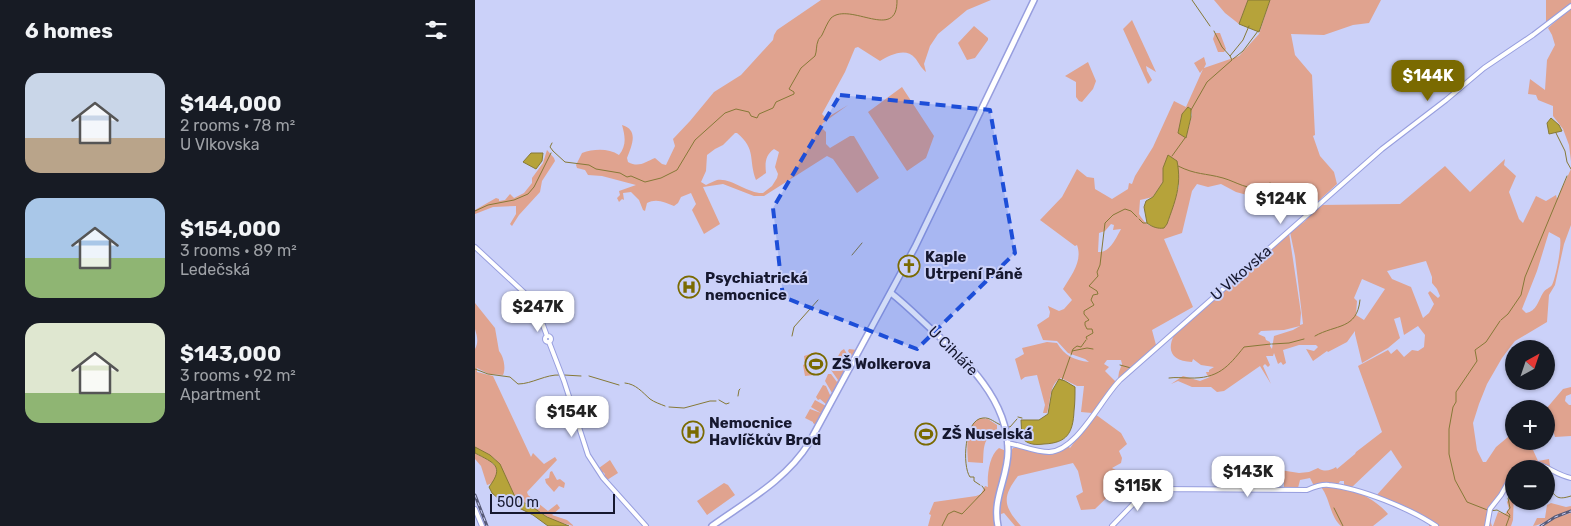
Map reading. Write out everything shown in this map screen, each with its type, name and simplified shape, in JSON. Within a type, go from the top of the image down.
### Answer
[{"type":"main road","points":[[712,526],[769,486],[799,458],[915,247],[1034,0]]},
{"type":"main road","name":"U Vlkovska","points":[[1007,443],[1037,450],[1054,451],[1068,445],[1080,432],[1108,393],[1125,375],[1374,155],[1446,100],[1484,68],[1533,35],[1571,6]]},
{"type":"main road","points":[[475,247],[530,298],[536,306],[547,336],[551,338],[549,342],[588,455],[603,478],[646,526]]},
{"type":"main road","points":[[896,284],[895,294],[905,305]]},
{"type":"main road","name":"U Cihláře","points":[[891,293],[960,355],[976,373],[995,403],[1007,443],[1007,461],[997,505],[998,526]]},
{"type":"main road","points":[[885,304],[893,299],[905,305]]},
{"type":"main road","points":[[1555,471],[1571,478]]},
{"type":"main road","points":[[1112,526],[1139,498],[1158,489],[1307,490],[1328,484],[1354,490],[1419,515],[1435,526]]},
{"type":"main road","points":[[1487,526],[1490,510],[1505,488]]},
{"type":"main road","points":[[475,509],[482,526]]},
{"type":"highlighted area","points":[[840,95],[990,110],[1015,253],[917,349],[783,297],[773,208]]},
{"type":"shaded area","points":[[821,0],[991,0],[967,10],[938,34],[930,46],[924,64],[926,72],[915,58],[907,53],[898,53],[880,61],[858,47],[855,48],[845,72],[822,114],[828,117],[848,105],[823,123],[821,127],[826,132],[826,144],[830,148],[850,136],[854,136],[879,178],[857,193],[833,159],[827,156],[764,196],[754,196],[723,184],[703,187],[720,224],[704,234],[692,210],[696,204],[691,193],[681,197],[674,206],[661,201],[647,203],[645,211],[639,200],[631,192],[623,193],[624,200],[622,199],[619,202],[617,198],[620,195],[619,191],[636,185],[602,176],[588,175],[585,170],[577,168],[576,165],[582,153],[601,150],[619,155],[625,140],[622,125],[631,130],[633,138],[627,158],[628,162],[639,164],[655,158],[666,165],[675,146],[673,139],[714,92],[741,75],[773,40],[777,30]],"holes":[[[737,133],[750,150],[756,180],[766,173],[766,163],[769,154],[774,149],[779,152],[775,167],[778,174],[777,178],[772,186],[763,193],[752,191],[728,181],[717,180],[706,185],[701,182],[706,171],[707,155]]]},
{"type":"shaded area","points":[[1214,0],[1248,0],[1239,24],[1225,13]]},
{"type":"shaded area","points":[[1248,0],[1270,0],[1259,32],[1239,24]]},
{"type":"shaded area","points":[[1270,0],[1381,0],[1369,23],[1353,25],[1324,35],[1291,34],[1295,55],[1312,75],[1315,135],[1313,136],[1320,156],[1334,172],[1337,184],[1315,204],[1280,194],[1277,190],[1270,196],[1261,199],[1261,201],[1256,200],[1258,198],[1236,192],[1221,184],[1208,187],[1197,184],[1192,191],[1182,233],[1164,239],[1193,307],[1152,330],[1156,345],[1118,379],[1122,364],[1121,360],[1107,360],[1104,364],[1109,367],[1105,371],[1116,382],[1092,413],[1081,412],[1084,386],[1077,386],[1061,378],[1054,384],[1052,389],[1047,413],[1043,413],[1045,405],[1037,375],[1025,377],[1021,380],[1015,359],[1024,354],[1022,348],[1047,342],[1057,343],[1070,357],[1089,362],[1068,353],[1057,341],[1043,340],[1037,325],[1049,317],[1048,306],[1059,311],[1064,309],[1072,300],[1063,289],[1073,274],[1078,257],[1077,245],[1075,246],[1040,220],[1062,197],[1077,169],[1087,177],[1094,178],[1095,189],[1112,199],[1128,189],[1129,183],[1132,184],[1153,147],[1174,101],[1186,107],[1203,69],[1200,73],[1194,63],[1204,57],[1206,64],[1204,68],[1239,56],[1259,34]],"holes":[[[1190,107],[1192,115],[1186,138],[1178,132],[1183,115]],[[1167,161],[1177,164],[1179,186],[1167,224],[1150,226],[1139,214],[1140,200],[1153,197],[1163,182],[1163,168]],[[1111,224],[1114,225],[1113,230],[1121,229],[1109,248],[1098,252],[1099,233],[1105,231]]]},
{"type":"shaded area","points":[[1546,0],[1571,0],[1571,5],[1546,24]]},
{"type":"shaded area","points":[[1571,8],[1571,161],[1569,145],[1563,129],[1553,116],[1553,106],[1538,100],[1536,95],[1528,94],[1530,79],[1545,90],[1547,60],[1555,45],[1548,28]]},
{"type":"shaded area","points":[[1132,20],[1156,72],[1146,66],[1152,80],[1148,84],[1123,29]]},
{"type":"shaded area","points":[[974,26],[988,40],[975,58],[967,60],[958,43]]},
{"type":"shaded area","points":[[1215,33],[1220,33],[1226,49],[1224,52],[1218,52],[1213,39]]},
{"type":"shaded area","points":[[1088,62],[1096,81],[1093,89],[1082,102],[1076,97],[1076,82],[1065,76]]},
{"type":"shaded area","points":[[902,87],[934,136],[926,158],[907,171],[868,112]]},
{"type":"shaded area","points":[[1188,107],[1191,109],[1191,117],[1186,138],[1178,133],[1182,114]]},
{"type":"shaded area","points":[[1551,118],[1559,125],[1562,131],[1549,134],[1547,123]]},
{"type":"shaded area","points":[[547,150],[555,161],[542,181],[540,192],[519,215],[512,226],[510,224],[516,214],[516,206],[493,207],[475,214],[475,210],[496,198],[499,201],[505,200],[510,194],[514,198],[524,193],[543,163]]},
{"type":"shaded area","points":[[531,153],[543,153],[542,161],[536,169],[523,162]]},
{"type":"shaded area","points":[[1168,155],[1177,161],[1179,178],[1175,201],[1164,228],[1153,227],[1147,223],[1144,207],[1146,201],[1153,197],[1163,182],[1163,168]]},
{"type":"shaded area","points":[[1505,159],[1504,165],[1516,176],[1509,192],[1519,219],[1523,223],[1536,196],[1546,201],[1556,195],[1557,199],[1571,169],[1571,225],[1564,244],[1555,285],[1549,295],[1547,322],[1517,340],[1505,340],[1505,354],[1487,384],[1473,423],[1477,450],[1483,462],[1486,462],[1496,447],[1505,440],[1505,450],[1533,450],[1538,460],[1505,460],[1505,493],[1491,514],[1492,526],[1429,526],[1433,522],[1421,514],[1375,497],[1402,467],[1391,450],[1351,488],[1344,486],[1344,481],[1340,481],[1337,486],[1314,486],[1310,478],[1300,480],[1298,488],[1284,488],[1284,476],[1279,475],[1278,472],[1280,470],[1299,473],[1309,472],[1318,468],[1329,470],[1336,467],[1337,469],[1382,432],[1358,366],[1388,350],[1391,354],[1397,349],[1404,357],[1412,350],[1418,351],[1424,347],[1425,335],[1418,326],[1404,335],[1400,317],[1394,319],[1400,338],[1388,348],[1362,363],[1355,331],[1347,342],[1327,351],[1313,361],[1306,349],[1314,351],[1318,347],[1316,345],[1299,345],[1283,350],[1286,363],[1283,365],[1281,362],[1278,364],[1274,353],[1273,356],[1266,356],[1270,365],[1268,367],[1265,364],[1263,366],[1271,384],[1260,366],[1224,391],[1217,392],[1211,387],[1192,387],[1178,381],[1171,384],[1183,376],[1200,381],[1210,377],[1206,372],[1209,372],[1214,367],[1201,365],[1193,359],[1192,362],[1176,358],[1171,351],[1174,335],[1289,233],[1301,313],[1300,325],[1303,324],[1295,256],[1290,232],[1304,222],[1320,205],[1400,204],[1445,166],[1470,192]],"holes":[[[1549,232],[1560,238],[1555,275],[1552,285],[1544,292],[1535,308],[1526,313],[1522,309],[1537,271]],[[1426,261],[1432,277],[1432,283],[1440,296],[1438,298],[1430,291],[1428,293],[1434,304],[1429,313],[1423,318],[1411,287],[1392,279],[1387,271]],[[1362,279],[1385,289],[1364,320],[1356,315],[1357,301],[1354,298]],[[1300,326],[1274,336],[1272,349],[1270,342],[1258,334],[1261,331],[1284,330]]]},
{"type":"shaded area","points":[[475,303],[495,328],[504,366],[503,375],[489,374],[477,368],[477,372],[493,376],[531,457],[533,453],[544,464],[555,457],[557,460],[527,492],[528,495],[548,511],[557,504],[560,508],[552,515],[567,520],[574,526],[554,521],[516,499],[495,459],[475,447],[475,349],[477,337],[475,329]]},
{"type":"shaded area","points":[[844,349],[850,359],[852,357],[848,351],[849,349],[857,350],[827,405],[816,397],[823,385],[826,386],[830,395],[832,393],[825,381],[828,374],[831,374],[837,382],[838,380],[831,370],[836,362],[838,362],[843,371],[845,369],[837,358]]},
{"type":"shaded area","points":[[816,352],[820,356],[823,370],[819,374],[814,373],[814,375],[805,376],[804,356]]},
{"type":"shaded area","points":[[1059,379],[1075,387],[1075,402],[1070,431],[1058,442],[1029,443],[1022,438],[1021,420],[1039,420],[1048,414],[1052,391]]},
{"type":"shaded area","points":[[1571,387],[1571,394],[1566,396],[1565,401],[1571,405],[1571,436],[1555,437],[1554,400],[1563,389]]},
{"type":"shaded area","points":[[815,400],[826,406],[816,425],[805,418],[810,409],[821,413],[811,407]]},
{"type":"shaded area","points":[[1095,414],[1121,433],[1127,444],[1119,451],[1122,458],[1121,463],[1112,468],[1136,481],[1118,487],[1095,509],[1081,510],[1076,496],[1083,492],[1078,471],[1073,463],[1018,476],[1009,490],[1007,501],[1011,513],[1021,526],[1015,526],[1004,513],[1001,514],[1001,525],[998,510],[999,501],[1009,454],[1013,448],[1054,451],[1068,446],[1070,448]]},
{"type":"shaded area","points":[[980,418],[988,419],[997,425],[997,432],[994,436],[987,439],[983,463],[968,462],[967,444],[969,431]]},
{"type":"shaded area","points":[[475,447],[490,455],[500,464],[516,499],[547,517],[569,526],[548,526],[533,515],[500,500],[492,493],[489,487],[494,480],[497,470],[492,463],[475,453]]},
{"type":"shaded area","points":[[999,448],[1006,451],[1005,465],[995,502],[997,526],[928,526],[931,515],[929,514],[934,502],[976,496],[981,494],[985,486],[988,487],[988,472],[991,461]]},
{"type":"shaded area","points":[[475,453],[490,461],[496,467],[497,475],[493,483],[487,485],[481,466],[475,459]]},
{"type":"shaded area","points":[[610,460],[618,473],[607,480],[604,476],[605,474],[599,468]]},
{"type":"shaded area","points":[[552,471],[557,480],[560,479],[565,483],[564,488],[559,486],[554,492],[545,479],[549,478]]},
{"type":"shaded area","points":[[724,483],[728,485],[735,495],[707,515],[697,501]]},
{"type":"shaded area","points":[[1321,487],[1339,487],[1357,492],[1375,502],[1388,514],[1373,526],[1341,526],[1337,522]]},
{"type":"shaded area","points":[[1555,504],[1566,507],[1571,506],[1571,510],[1533,526],[1537,518],[1545,518],[1546,510],[1555,510]]},
{"type":"shaded area","points":[[1508,510],[1513,510],[1511,526],[1493,526],[1498,512],[1505,514]]},
{"type":"shaded area","points":[[1571,513],[1571,526],[1543,526],[1555,518]]},
{"type":"waterway","points":[[553,151],[565,162],[589,165],[596,169],[620,173],[645,182],[661,178],[677,170],[695,140],[725,113],[736,109],[749,112],[751,116],[757,118],[759,114],[773,108],[776,102],[794,94],[789,89],[801,68],[815,56],[818,40],[831,18],[839,14],[849,14],[871,19],[890,19],[895,12],[897,0]]},
{"type":"waterway","points":[[1192,0],[1210,26]]},
{"type":"waterway","points":[[1191,110],[1207,82],[1232,60],[1230,56],[1243,40],[1249,26]]},
{"type":"waterway","points":[[1214,31],[1222,47],[1230,56]]},
{"type":"waterway","points":[[1233,59],[1243,51],[1258,31]]},
{"type":"waterway","points":[[1556,133],[1571,169]]},
{"type":"waterway","points":[[1172,156],[1185,138]]},
{"type":"waterway","points":[[552,143],[550,147],[553,151]]},
{"type":"waterway","points":[[475,211],[488,205],[514,200],[528,194],[534,187],[551,153]]},
{"type":"waterway","points":[[1178,166],[1248,187],[1264,187],[1269,191],[1315,203]]},
{"type":"waterway","points":[[1501,320],[1508,314],[1521,295],[1525,277],[1567,176]]},
{"type":"waterway","points":[[1265,186],[1270,183]]},
{"type":"waterway","points":[[1087,339],[1086,337],[1093,333],[1092,329],[1087,329],[1085,325],[1085,322],[1089,320],[1084,311],[1094,305],[1091,300],[1093,295],[1098,294],[1097,291],[1089,286],[1098,276],[1097,272],[1100,265],[1105,223],[1113,215],[1125,209],[1131,211],[1137,217]]},
{"type":"waterway","points":[[1139,219],[1143,223],[1147,223]]},
{"type":"waterway","points":[[852,255],[862,243]]},
{"type":"waterway","points":[[792,336],[794,327],[818,300]]},
{"type":"waterway","points":[[1315,336],[1350,321],[1355,317],[1360,300]]},
{"type":"waterway","points":[[1500,321],[1486,342],[1475,350],[1477,361],[1456,392],[1456,402],[1453,407],[1449,429],[1449,454],[1455,480],[1467,502],[1490,511],[1497,510],[1510,517]]},
{"type":"waterway","points":[[1272,344],[1289,343],[1304,339]]},
{"type":"waterway","points":[[1071,355],[1073,349],[1077,346],[1081,347],[1086,340]]},
{"type":"waterway","points":[[1169,378],[1199,378],[1215,374],[1227,366],[1244,347],[1271,344]]},
{"type":"waterway","points":[[1072,351],[1087,348],[1093,349]]},
{"type":"waterway","points":[[1062,380],[1070,357]]},
{"type":"waterway","points":[[1120,365],[1131,368]]},
{"type":"waterway","points":[[475,369],[488,374],[510,377],[518,384],[560,375]]},
{"type":"waterway","points":[[564,375],[581,376]]},
{"type":"waterway","points":[[589,376],[619,385]]},
{"type":"waterway","points":[[625,383],[636,387],[652,400],[665,406]]},
{"type":"waterway","points":[[738,396],[740,389]]},
{"type":"waterway","points":[[719,400],[726,404],[729,403]]},
{"type":"waterway","points":[[669,407],[684,408],[716,401]]},
{"type":"waterway","points":[[1018,417],[1022,418]]},
{"type":"waterway","points":[[980,485],[974,481],[974,477],[970,477],[967,471],[966,444],[968,434],[977,420],[983,418],[990,419],[1001,425]]},
{"type":"waterway","points":[[1006,426],[1010,427],[1017,419]]},
{"type":"waterway","points":[[942,526],[948,514],[954,511],[962,514],[985,490],[982,486]]},
{"type":"waterway","points":[[1555,495],[1560,498],[1571,496]]},
{"type":"waterway","points":[[1334,508],[1343,526]]},
{"type":"waterway","points":[[1506,526],[1510,515],[1507,512],[1508,510]]},
{"type":"railway","points":[[475,495],[487,526]]},
{"type":"railway","points":[[1541,526],[1555,517],[1571,511]]},
{"type":"place","name":"Kaple Utrpení Páně","points":[[909,266]]},
{"type":"place","name":"Psychiatrická nemocnice","points":[[689,287]]},
{"type":"place","name":"ZŠ Wolkerova","points":[[816,364]]},
{"type":"place","name":"Nemocnice Havlíčkův Brod","points":[[693,432]]},
{"type":"place","name":"ZŠ Nuselská","points":[[926,434]]}]
